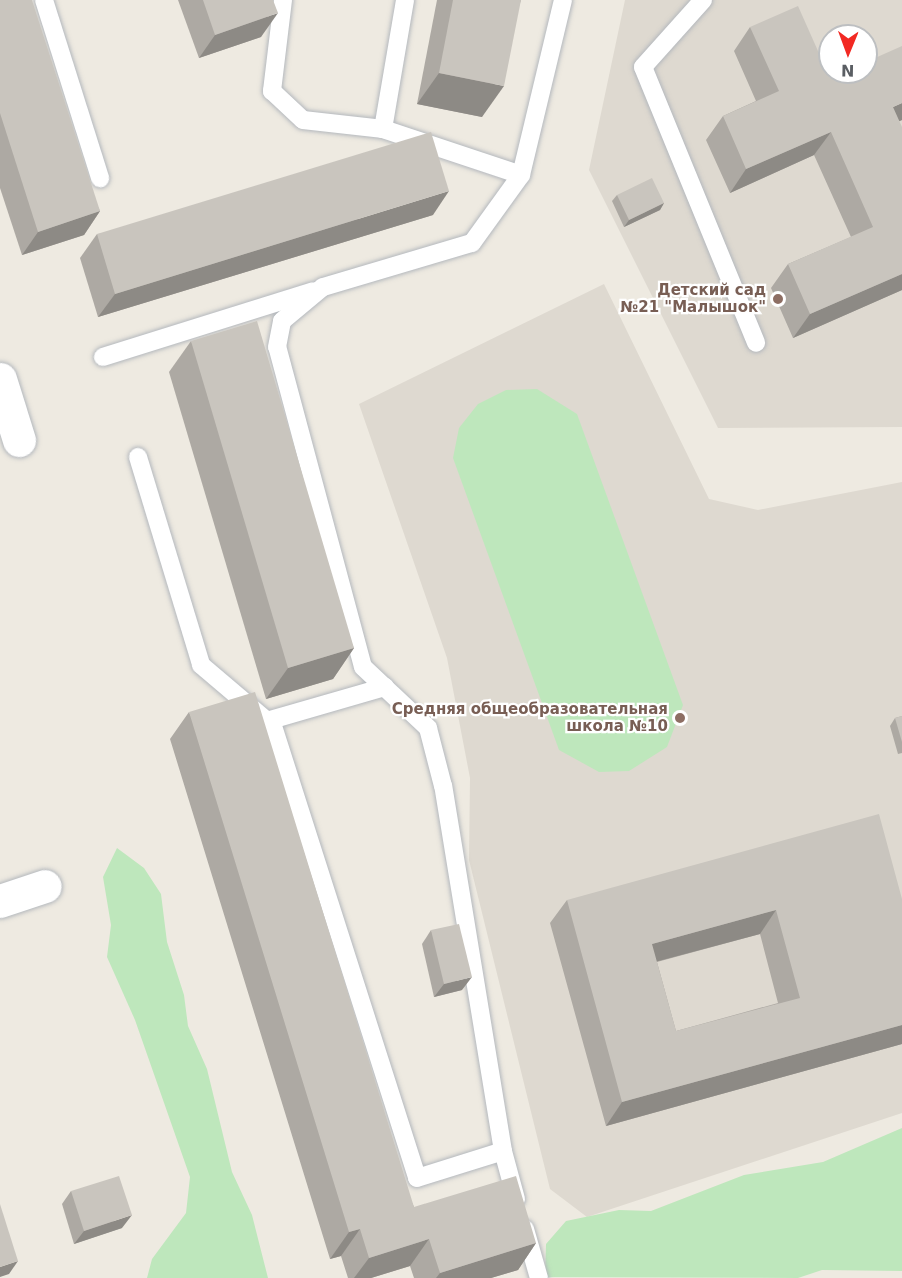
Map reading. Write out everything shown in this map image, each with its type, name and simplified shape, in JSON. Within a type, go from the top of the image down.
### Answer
[{"type":"street","points":[[0,379],[10,443]]},
{"type":"street","points":[[0,902],[45,886]]},
{"type":"lane","points":[[44,0],[100,178]]},
{"type":"lane","points":[[283,0],[272,91],[303,120],[383,129],[521,175]]},
{"type":"lane","points":[[383,129],[405,0]]},
{"type":"lane","points":[[103,357],[323,287],[472,243],[521,175],[563,0]]},
{"type":"lane","points":[[703,0],[643,67],[756,343]]},
{"type":"lane","points":[[323,287],[282,321],[277,347],[363,667],[428,728],[443,786],[503,1151],[539,1278]]},
{"type":"lane","points":[[138,457],[201,665],[267,721],[417,1178],[503,1151]]},
{"type":"lane","points":[[267,721],[385,687]]},
{"type":"shaded area","name":"Детский сад №21 \"Малышок\"","points":[[625,0],[902,0],[902,427],[718,428],[589,170]]},
{"type":"shaded area","name":"Средняя общеобразовательная школа №10","points":[[604,284],[709,499],[758,510],[902,482],[902,1113],[587,1217],[550,1189],[469,860],[470,778],[447,658],[359,404]]},
{"type":"green space","points":[[537,389],[577,414],[683,705],[667,747],[629,771],[599,772],[559,750],[453,458],[459,428],[478,404],[506,390]]},
{"type":"green space","points":[[117,848],[144,868],[161,894],[167,942],[184,995],[188,1026],[207,1069],[232,1172],[252,1215],[268,1278],[147,1278],[152,1259],[186,1213],[190,1177],[135,1020],[107,957],[111,925],[103,877]]},
{"type":"green space","points":[[902,1128],[902,1271],[822,1270],[798,1278],[545,1277],[546,1244],[566,1221],[619,1210],[651,1211],[744,1175],[823,1162]]},
{"type":"building","points":[[0,0],[32,0],[100,211],[38,232],[0,113]]},
{"type":"building","points":[[203,0],[273,0],[278,13],[215,35]]},
{"type":"building","points":[[453,0],[521,0],[504,86],[439,73]]},
{"type":"building","points":[[798,6],[818,51],[818,84],[878,84],[878,57],[902,46],[902,103],[893,107],[902,127],[902,274],[810,314],[788,264],[873,227],[831,132],[746,169],[723,116],[779,91],[750,27]]},
{"type":"building","points":[[431,132],[449,191],[115,294],[97,234]]},
{"type":"building","points":[[652,178],[664,203],[629,220],[617,195]]},
{"type":"building","points":[[257,321],[354,648],[288,668],[191,341]]},
{"type":"building","points":[[255,692],[414,1207],[516,1176],[536,1243],[440,1273],[429,1239],[369,1258],[360,1229],[349,1232],[189,712]]},
{"type":"building","points":[[902,716],[902,742],[895,718]]},
{"type":"building","points":[[879,814],[902,899],[902,1025],[622,1102],[567,900]],"holes":[[[776,910],[800,998],[676,1031],[652,944]]]},
{"type":"building","points":[[459,924],[472,977],[444,984],[431,930]]},
{"type":"building","points":[[119,1176],[132,1215],[84,1231],[71,1191]]},
{"type":"building","points":[[0,1204],[18,1261],[0,1267]]},
{"type":"place","name":"Детский сад №21 \"Малышок\"","points":[[778,299]]},
{"type":"place","name":"Средняя общеобразовательная школа №10","points":[[680,718]]}]
